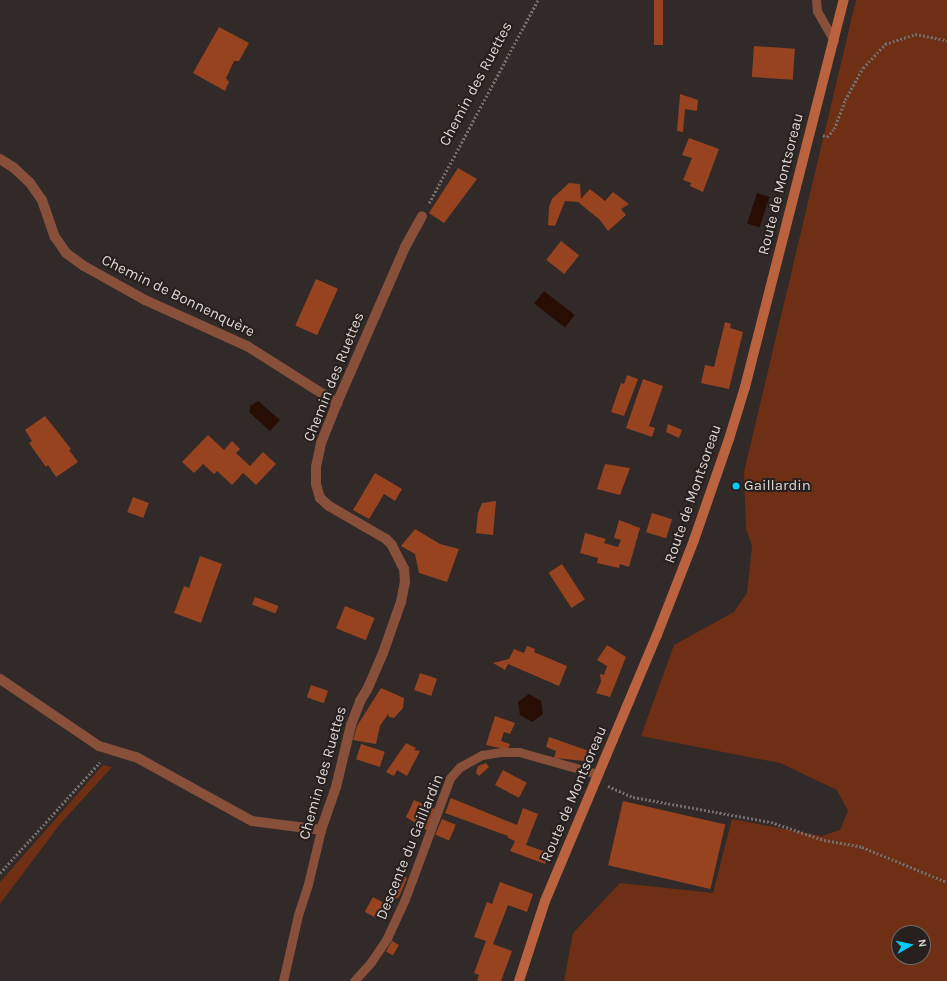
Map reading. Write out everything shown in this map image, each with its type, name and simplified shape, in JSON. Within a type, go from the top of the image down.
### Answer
[{"type":"main road","name":"Route de Montsoreau","points":[[519,981],[545,901],[657,635],[694,540],[729,439],[745,387],[844,0]]},
{"type":"street","name":"Chemin de Bonnenquère","points":[[0,159],[13,167],[30,183],[42,200],[55,238],[66,253],[108,281],[145,300],[247,346],[337,403]]},
{"type":"street","name":"Chemin des Ruettes","points":[[322,830],[336,786],[351,725],[360,701],[367,690],[383,653],[401,602],[405,582],[404,569],[392,545],[386,539],[329,506],[320,498],[316,484],[316,467],[321,442],[337,403],[405,247],[422,216]]},
{"type":"street","points":[[0,679],[99,746],[136,757],[252,821],[322,830]]},
{"type":"lane","points":[[816,0],[817,11],[834,40]]},
{"type":"lane","name":"Descente du Gaillardin","points":[[354,981],[371,962],[387,938],[405,899],[450,778],[460,767],[482,755],[502,752],[519,752],[558,762],[596,777]]},
{"type":"lane","name":"Chemin des Ruettes","points":[[283,981],[298,916],[322,830]]},
{"type":"path","name":"Chemin des Ruettes","points":[[422,216],[538,0]]},
{"type":"path","points":[[810,132],[827,137],[834,129],[845,100],[863,68],[885,44],[915,34],[947,40]]},
{"type":"path","points":[[0,873],[99,762],[106,761]]},
{"type":"path","points":[[596,777],[633,797],[771,822],[824,840],[862,847],[947,882]]},
{"type":"shaded area","points":[[856,0],[947,0],[947,981],[564,981],[573,933],[620,883],[713,893],[732,819],[822,836],[840,830],[848,811],[837,790],[780,763],[641,736],[674,645],[734,612],[747,593],[752,546],[746,528],[744,472]]},
{"type":"shaded area","points":[[757,193],[769,197],[759,227],[747,223]]},
{"type":"shaded area","points":[[544,291],[575,315],[565,328],[534,304]]},
{"type":"shaded area","points":[[258,401],[280,420],[270,431],[249,412],[250,406]]},
{"type":"shaded area","points":[[529,694],[541,701],[543,714],[532,722],[520,715],[518,702]]},
{"type":"shaded area","points":[[103,765],[112,767],[61,823],[0,904],[0,882]]},
{"type":"building","points":[[654,0],[663,0],[663,45],[654,45]]},
{"type":"building","points":[[219,27],[249,43],[239,61],[234,61],[226,78],[229,82],[225,91],[193,73]]},
{"type":"building","points":[[754,46],[795,49],[793,80],[752,77]]},
{"type":"building","points":[[680,94],[698,100],[697,111],[685,109],[683,132],[677,131]]},
{"type":"building","points":[[689,138],[719,149],[703,192],[690,186],[691,183],[683,180],[692,158],[682,155]]},
{"type":"building","points":[[458,168],[477,179],[444,223],[429,213]]},
{"type":"building","points":[[569,183],[580,184],[581,199],[590,189],[605,201],[613,192],[629,204],[621,209],[626,215],[608,231],[600,220],[578,202],[565,201],[555,226],[548,225],[549,207],[552,199]]},
{"type":"building","points":[[561,241],[579,255],[564,274],[546,260]]},
{"type":"building","points":[[316,279],[338,289],[317,335],[295,326]]},
{"type":"building","points":[[725,322],[731,324],[730,328],[743,332],[729,389],[701,383],[705,365],[714,367]]},
{"type":"building","points":[[627,375],[638,379],[624,416],[611,412],[621,383],[624,384]]},
{"type":"building","points":[[643,379],[663,386],[649,426],[655,428],[652,437],[626,428]]},
{"type":"building","points":[[45,416],[71,449],[69,450],[78,462],[56,477],[48,465],[46,467],[29,443],[32,441],[25,430]]},
{"type":"building","points":[[668,424],[682,430],[679,438],[666,432]]},
{"type":"building","points":[[208,435],[224,450],[232,441],[240,449],[236,453],[250,466],[263,452],[276,464],[256,485],[243,473],[232,485],[217,471],[214,474],[203,464],[194,473],[182,462]]},
{"type":"building","points":[[605,464],[630,468],[620,495],[597,489]]},
{"type":"building","points":[[375,473],[402,489],[395,501],[384,494],[369,519],[353,510]]},
{"type":"building","points":[[133,497],[149,503],[143,518],[127,512]]},
{"type":"building","points":[[496,501],[493,535],[476,533],[478,513],[482,503]]},
{"type":"building","points":[[652,513],[672,519],[666,538],[646,532]]},
{"type":"building","points":[[619,520],[640,528],[629,567],[620,564],[619,568],[597,563],[598,558],[580,553],[585,533],[606,539],[604,543],[618,547],[621,540],[614,538]]},
{"type":"building","points":[[415,529],[440,544],[459,549],[447,582],[419,573],[415,554],[401,546]]},
{"type":"building","points":[[200,556],[222,564],[201,623],[174,613],[184,586],[189,588]]},
{"type":"building","points":[[562,564],[585,599],[571,608],[549,573]]},
{"type":"building","points":[[255,597],[278,606],[275,613],[252,604]]},
{"type":"building","points":[[345,606],[375,618],[366,640],[336,628]]},
{"type":"building","points":[[607,645],[626,657],[610,697],[596,693],[601,682],[600,674],[604,675],[607,666],[597,660]]},
{"type":"building","points":[[527,646],[535,649],[534,652],[567,666],[559,686],[508,664],[505,670],[493,663],[509,659],[514,649],[524,653]]},
{"type":"building","points":[[420,673],[437,679],[431,696],[414,690]]},
{"type":"building","points":[[311,685],[328,691],[324,703],[307,697]]},
{"type":"building","points":[[381,688],[404,698],[403,708],[394,718],[389,717],[388,714],[380,726],[376,744],[353,740],[357,726]]},
{"type":"building","points":[[495,716],[515,723],[510,734],[504,732],[501,741],[510,744],[508,750],[486,745]]},
{"type":"building","points":[[549,737],[589,751],[585,761],[554,758],[556,751],[546,747]]},
{"type":"building","points":[[406,743],[416,748],[414,750],[420,751],[407,776],[397,770],[394,776],[386,772]]},
{"type":"building","points":[[361,744],[385,752],[380,767],[356,759]]},
{"type":"building","points":[[486,763],[489,767],[479,776],[476,773],[478,766]]},
{"type":"building","points":[[503,770],[527,783],[519,798],[495,785]]},
{"type":"building","points":[[451,798],[517,825],[523,808],[538,814],[526,845],[549,853],[545,864],[510,851],[515,841],[508,838],[508,836],[445,813]]},
{"type":"building","points":[[414,800],[437,810],[428,831],[406,817]]},
{"type":"building","points":[[623,801],[725,825],[710,889],[608,865]]},
{"type":"building","points":[[442,819],[456,825],[449,841],[435,835]]},
{"type":"building","points":[[399,871],[407,878],[399,897],[395,899],[390,893]]},
{"type":"building","points":[[500,882],[533,894],[527,912],[508,905],[493,944],[512,951],[501,981],[477,981],[479,975],[474,973],[486,941],[474,937],[487,902],[492,904]]},
{"type":"building","points":[[373,897],[384,903],[376,918],[365,912]]},
{"type":"building","points":[[392,941],[399,945],[393,955],[386,951]]},
{"type":"place","name":"Gaillardin","points":[[736,486]]}]
